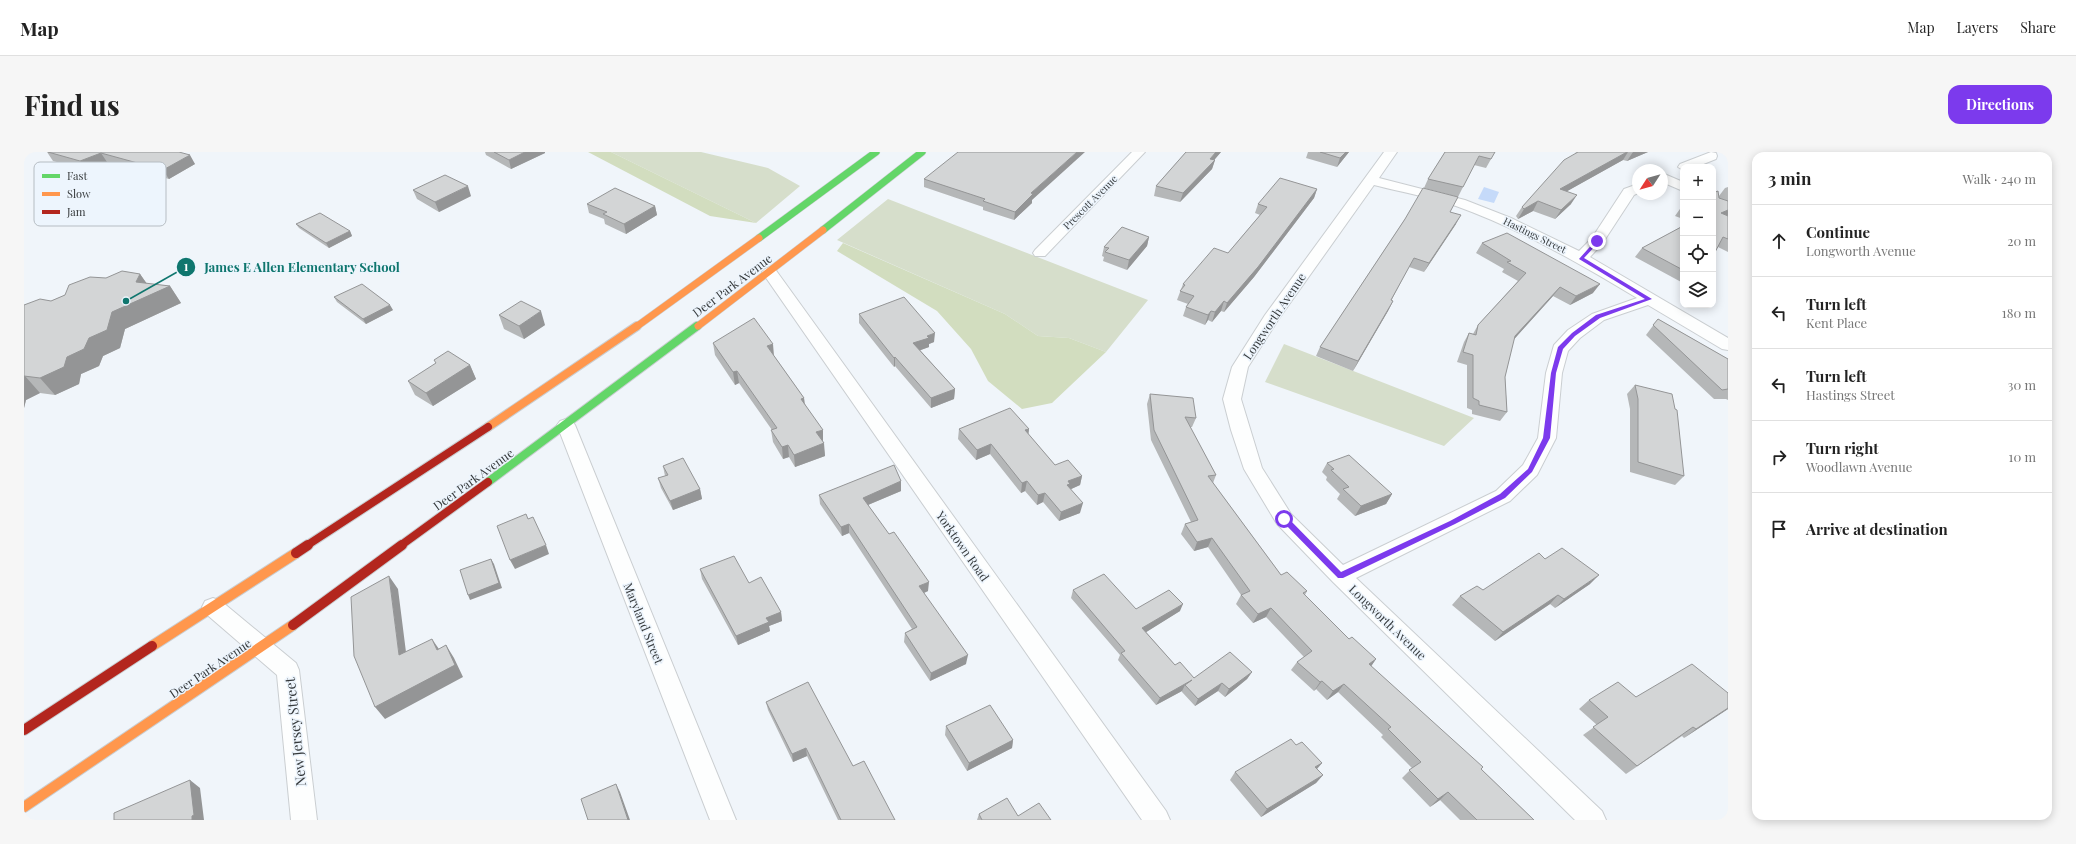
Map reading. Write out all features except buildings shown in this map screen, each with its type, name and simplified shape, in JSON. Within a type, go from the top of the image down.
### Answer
[{"type":"main road","name":"Deer Park Avenue","points":[[24,730],[446,455],[653,316],[876,152]]},
{"type":"main road","name":"Deer Park Avenue","points":[[24,807],[261,648],[566,426],[770,272],[922,152]]},
{"type":"street","name":"Prescott Avenue","points":[[1040,252],[1139,152]]},
{"type":"street","name":"Longworth Avenue","points":[[1391,152],[1267,324],[1240,367],[1232,399],[1240,430],[1253,468],[1284,519],[1340,576],[1593,820]]},
{"type":"street","points":[[1691,164],[1711,156]]},
{"type":"street","points":[[1668,174],[1680,169]]},
{"type":"street","name":"Hastings Street","points":[[1370,180],[1460,203],[1506,221],[1581,258],[1728,346]]},
{"type":"street","points":[[1668,180],[1680,185]]},
{"type":"street","points":[[1581,258],[1597,241],[1629,192],[1632,191]]},
{"type":"street","name":"Yorktown Road","points":[[770,272],[1157,820]]},
{"type":"street","points":[[1340,576],[1503,496],[1530,470],[1546,438],[1554,373],[1560,349],[1574,334],[1598,317],[1649,299]]},
{"type":"street","name":"Maryland Street","points":[[566,426],[723,820]]},
{"type":"street","name":"New Jersey Street","points":[[213,607],[288,670],[304,820]]},
{"type":"green space","points":[[588,152],[611,152],[756,223],[710,216]]},
{"type":"green space","points":[[611,152],[701,152],[768,168],[800,186],[756,223]]},
{"type":"green space","points":[[888,199],[1148,300],[1106,352],[1069,338],[1038,336],[1005,314],[837,240]]},
{"type":"green space","points":[[843,243],[1005,314],[1038,336],[1069,338],[1106,352],[1052,403],[1022,409],[988,381],[971,349],[937,311],[837,251]]},
{"type":"green space","points":[[1284,344],[1474,418],[1444,446],[1265,382]]},
{"type":"water","points":[[1484,187],[1499,192],[1494,203],[1478,199]]},
{"type":"traffic: fast","points":[[759,238],[876,152]]},
{"type":"traffic: fast","points":[[823,230],[922,152]]},
{"type":"traffic: fast","points":[[488,482],[698,326]]},
{"type":"traffic: slow","points":[[698,326],[823,230]]},
{"type":"traffic: slow","points":[[488,427],[653,316],[759,238]]},
{"type":"traffic: slow","points":[[152,646],[296,553]]},
{"type":"traffic: slow","points":[[24,807],[293,625]]},
{"type":"traffic: jam","points":[[296,553],[488,427]]},
{"type":"traffic: jam","points":[[293,625],[488,482]]},
{"type":"traffic: jam","points":[[24,730],[152,646]]},
{"type":"place","name":"James E Allen Elementary School","points":[[126,301]]},
{"type":"route","points":[[1284,519],[1340,576],[1503,496],[1530,470],[1546,438],[1554,373],[1560,349],[1574,334],[1598,317],[1649,299],[1581,258],[1597,241]]}]
